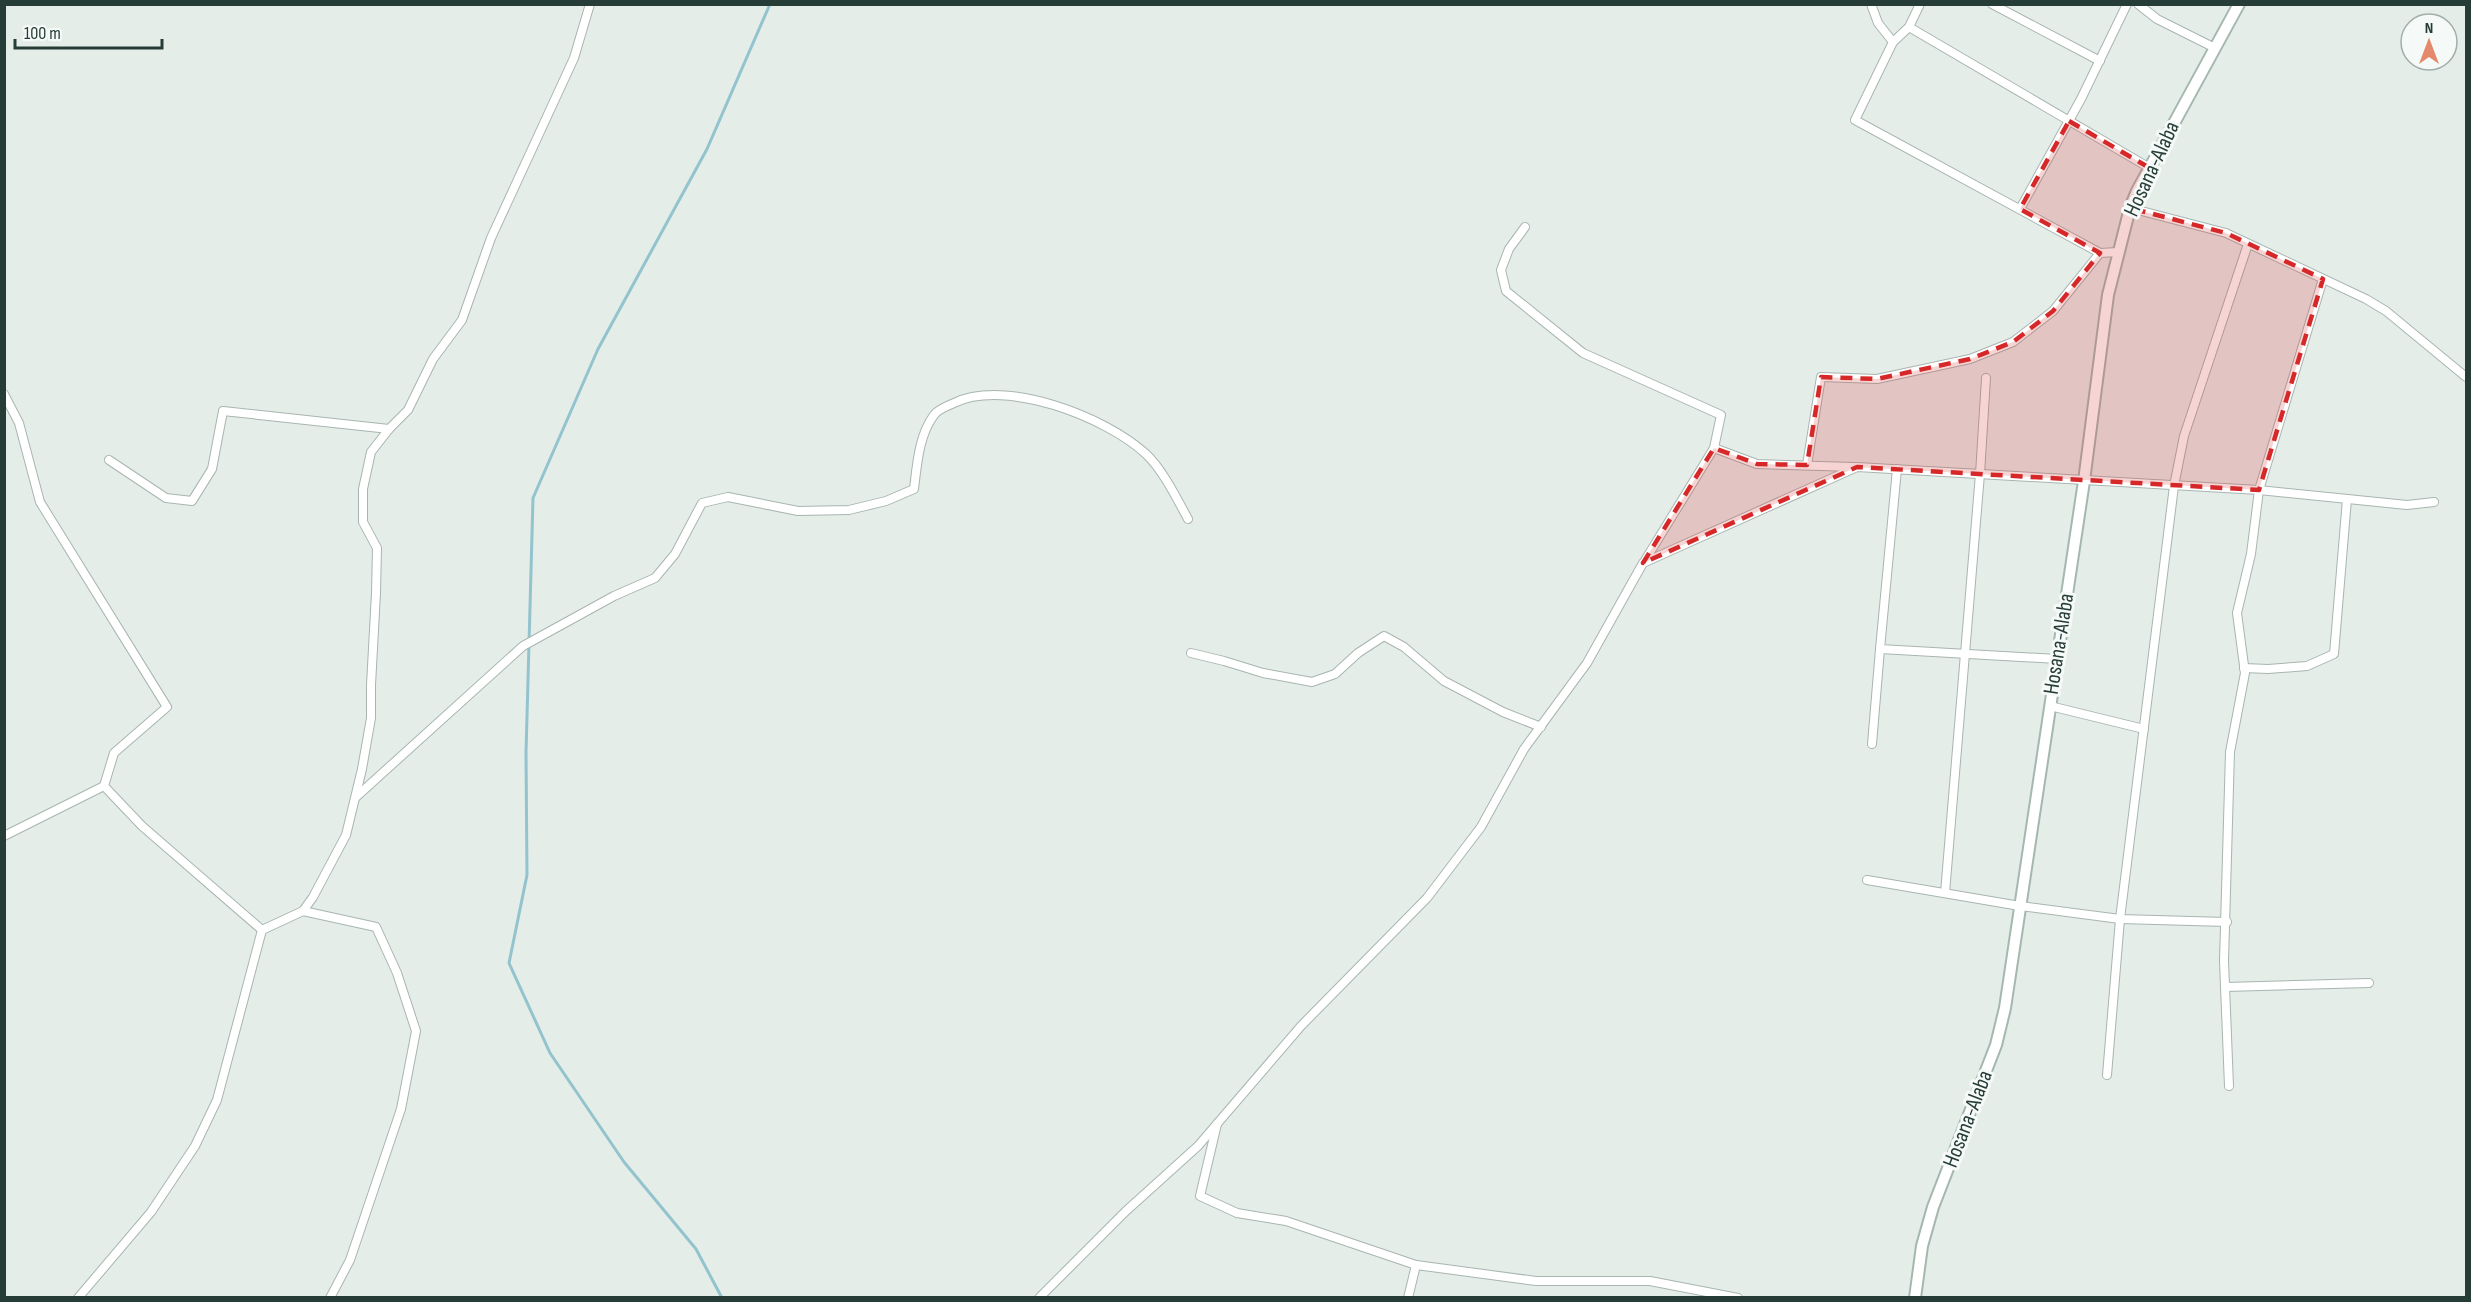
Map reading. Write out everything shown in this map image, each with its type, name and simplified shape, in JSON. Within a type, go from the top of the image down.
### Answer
[{"type":"main road","name":"Hosana-Alaba","points":[[1915,1298],[1922,1246],[1933,1207],[1996,1045],[2005,1008],[2084,481],[2108,295],[2118,252],[2130,208],[2148,167],[2239,4]]},
{"type":"street","points":[[262,930],[303,911],[313,897],[346,835],[355,798],[371,718],[377,548],[363,522],[363,489],[371,452],[408,410],[433,359],[462,320],[491,238],[574,58],[590,4]]},
{"type":"street","points":[[1871,4],[1878,23],[1893,42]]},
{"type":"street","points":[[1920,4],[1909,27],[1893,42],[1855,120],[2100,253],[2118,252]]},
{"type":"street","points":[[1992,4],[2100,61]]},
{"type":"street","points":[[2020,208],[2069,121],[2127,4]]},
{"type":"street","points":[[2138,4],[2157,20],[2215,48]]},
{"type":"street","points":[[1909,27],[2148,167]]},
{"type":"street","points":[[2130,208],[2226,233],[2323,279],[2386,311],[2466,377]]},
{"type":"street","points":[[1039,1298],[1126,1211],[1198,1146],[1301,1026],[1427,898],[1481,827],[1524,749],[1587,663],[1643,563],[1714,448],[1721,415],[1584,353],[1506,291],[1501,270],[1509,249],[1525,227]]},
{"type":"street","points":[[2107,1075],[2120,919],[2174,486],[2184,436],[2248,243]]},
{"type":"street","points":[[1807,465],[1821,377],[1877,379],[1970,359],[2013,342],[2053,311],[2100,253]]},
{"type":"street","points":[[2229,1086],[2225,987],[2230,752],[2244,668],[2237,613],[2251,554],[2259,490],[2323,279]]},
{"type":"street","points":[[1945,893],[1966,654],[1986,378]]},
{"type":"street","points":[[4,394],[19,423],[40,502],[167,707],[114,753],[104,786],[4,836]]},
{"type":"street","points":[[355,798],[523,646],[604,601],[655,578],[675,554],[702,503],[728,498],[798,511],[849,510],[886,501],[914,489],[917,462],[925,431],[936,412],[963,399],[998,395],[1025,397],[1065,408],[1108,429],[1146,454],[1171,489],[1188,519]]},
{"type":"street","points":[[109,460],[166,498],[192,501],[212,469],[223,411],[389,429]]},
{"type":"street","points":[[1714,448],[1757,464],[1898,469],[2259,490],[2407,505],[2434,502]]},
{"type":"street","points":[[1643,563],[1857,467]]},
{"type":"street","points":[[1872,744],[1898,469]]},
{"type":"street","points":[[2244,668],[2307,666],[2334,654],[2347,499]]},
{"type":"street","points":[[1191,653],[1263,673],[1312,682],[1335,674],[1358,653],[1384,636],[1404,647],[1444,681],[1503,712],[1540,727]]},
{"type":"street","points":[[1880,649],[2057,659]]},
{"type":"street","points":[[2050,706],[2144,729]]},
{"type":"street","points":[[104,786],[142,826],[262,930]]},
{"type":"street","points":[[1868,880],[2020,906],[2120,919],[2227,922]]},
{"type":"street","points":[[303,911],[376,927],[398,973],[416,1031],[401,1109],[350,1260],[330,1298]]},
{"type":"street","points":[[78,1298],[151,1212],[195,1146],[217,1100],[262,930]]},
{"type":"street","points":[[2225,987],[2369,983]]},
{"type":"street","points":[[1218,1123],[1200,1196],[1237,1213],[1286,1221],[1416,1265],[1536,1281],[1650,1281],[1738,1298]]},
{"type":"street","points":[[1408,1298],[1416,1265]]},
{"type":"highlighted area","points":[[2069,121],[2148,167],[2130,208],[2226,233],[2323,279],[2259,490],[1857,467],[1643,563],[1714,448],[1757,464],[1807,465],[1821,377],[1877,379],[1970,359],[2013,342],[2053,311],[2100,253],[2020,209]]},
{"type":"waterway","points":[[722,1298],[696,1249],[624,1162],[550,1053],[509,963],[527,875],[526,753],[533,498],[598,349],[707,149],[770,4]]}]
